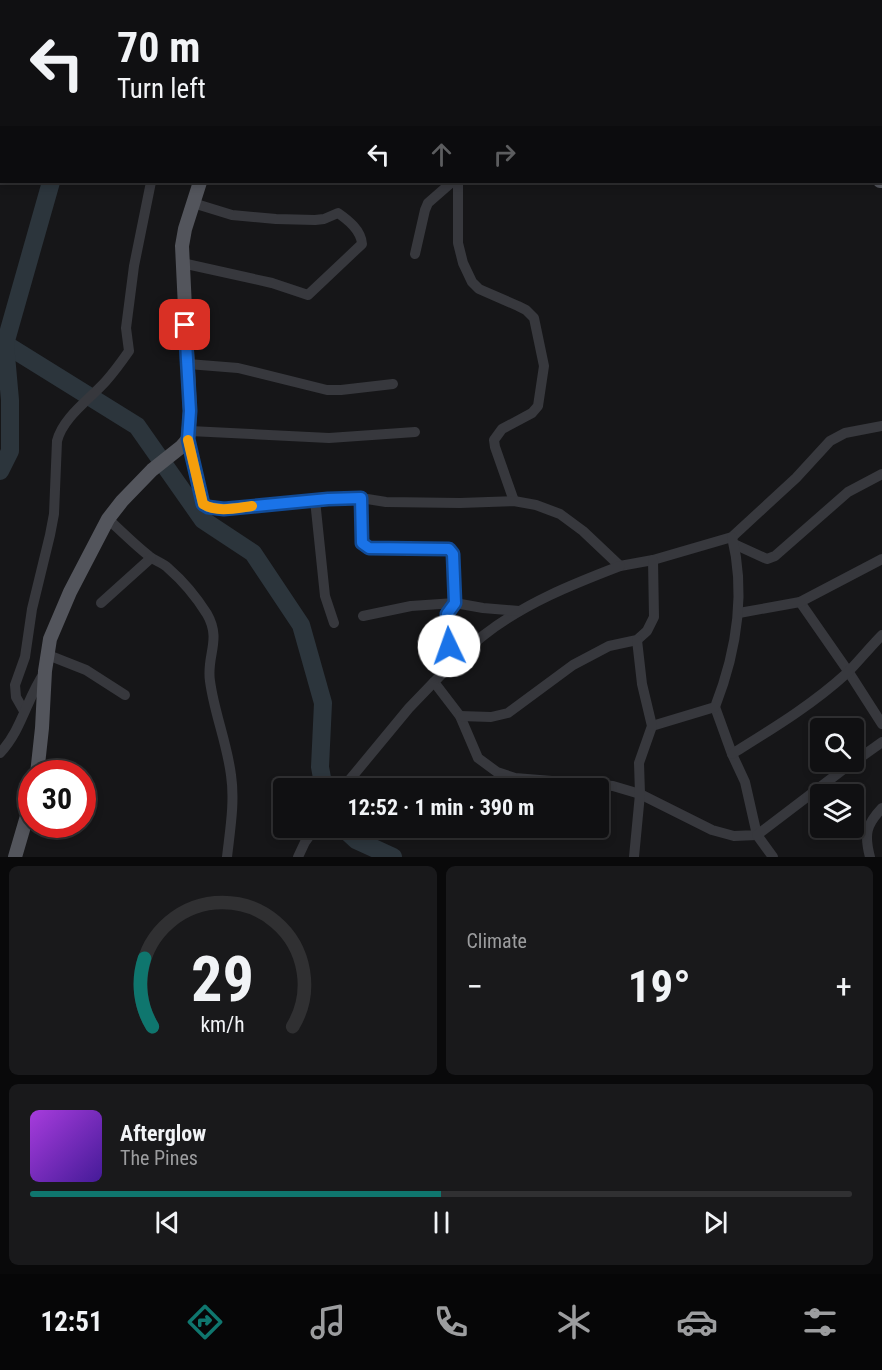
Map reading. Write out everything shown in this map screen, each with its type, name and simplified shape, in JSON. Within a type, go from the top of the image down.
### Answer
[{"type":"main road","points":[[39,760],[45,671],[50,639],[70,592],[108,519],[122,501],[189,435],[182,246],[200,183]]},
{"type":"main road","points":[[15,857],[21,838]]},
{"type":"street","points":[[24,711],[16,697],[15,685],[25,657],[32,609],[54,514],[57,441],[67,423],[105,382],[129,351],[126,328],[134,266],[151,183]]},
{"type":"street","points":[[415,254],[424,210],[428,203],[451,183]]},
{"type":"street","points":[[458,183],[459,253],[472,282],[479,289],[526,310],[534,318],[544,366],[538,406],[532,412],[502,429],[494,440],[514,501]]},
{"type":"street","points":[[182,263],[272,283],[308,295],[362,244],[362,238],[350,221],[338,213],[315,220],[276,219],[232,214],[193,203]]},
{"type":"street","points":[[188,364],[238,368],[327,390],[393,384]]},
{"type":"street","points":[[350,778],[409,708],[457,658],[485,634],[519,611],[555,592],[620,566],[733,541],[830,441],[845,433],[882,426]]},
{"type":"street","points":[[415,432],[329,438],[189,435],[203,504],[208,507],[224,509],[361,498],[460,503],[514,501],[536,505],[561,514],[620,566]]},
{"type":"street","points":[[733,541],[767,559],[775,556],[848,492],[882,474]]},
{"type":"street","points":[[361,498],[362,543],[364,546],[369,548],[449,549],[453,554],[455,603],[447,614],[449,646],[457,658]]},
{"type":"street","points":[[315,500],[322,578],[334,623]]},
{"type":"street","points":[[108,519],[151,558],[167,567],[180,580],[207,615],[213,630],[214,648],[209,670],[210,683],[224,734],[231,776],[231,822],[227,857]]},
{"type":"street","points":[[733,541],[739,613],[727,673],[715,706],[751,801],[757,836],[773,857]]},
{"type":"street","points":[[101,603],[151,558]]},
{"type":"street","points":[[460,716],[491,717],[508,713],[573,665],[609,646],[637,640],[647,631],[654,617],[653,560]]},
{"type":"street","points":[[739,613],[800,602],[882,560]]},
{"type":"street","points":[[800,602],[880,716]]},
{"type":"street","points":[[363,616],[411,606],[455,603],[519,611]]},
{"type":"street","points":[[732,753],[781,724],[848,671],[882,635]]},
{"type":"street","points":[[634,857],[640,794],[639,763],[652,726],[642,684],[637,640]]},
{"type":"street","points":[[48,655],[86,670],[125,695]]},
{"type":"street","points":[[0,753],[14,736],[35,685],[45,671]]},
{"type":"street","points":[[434,682],[460,716],[478,758],[497,772],[515,778],[613,786],[640,794],[712,830],[734,836],[757,836],[840,772]]},
{"type":"street","points":[[652,726],[715,706]]},
{"type":"street","points":[[864,754],[882,742]]},
{"type":"street","points":[[870,857],[866,839],[867,829],[882,808]]},
{"type":"street","points":[[298,857],[308,838]]},
{"type":"waterway","points":[[0,471],[10,451],[10,400],[5,344],[51,183]]},
{"type":"waterway","points":[[5,344],[137,426],[203,520],[253,553],[301,625],[323,703],[320,767],[322,778]]},
{"type":"waterway","points":[[354,838],[393,857]]},
{"type":"slow traffic","points":[[188,440],[203,504],[224,509],[252,506]]},
{"type":"route","points":[[185,325],[190,411],[188,439],[203,504],[224,509],[361,498],[362,543],[364,546],[369,548],[443,548],[449,549],[453,554],[455,603],[449,608],[447,614],[449,646]]}]
